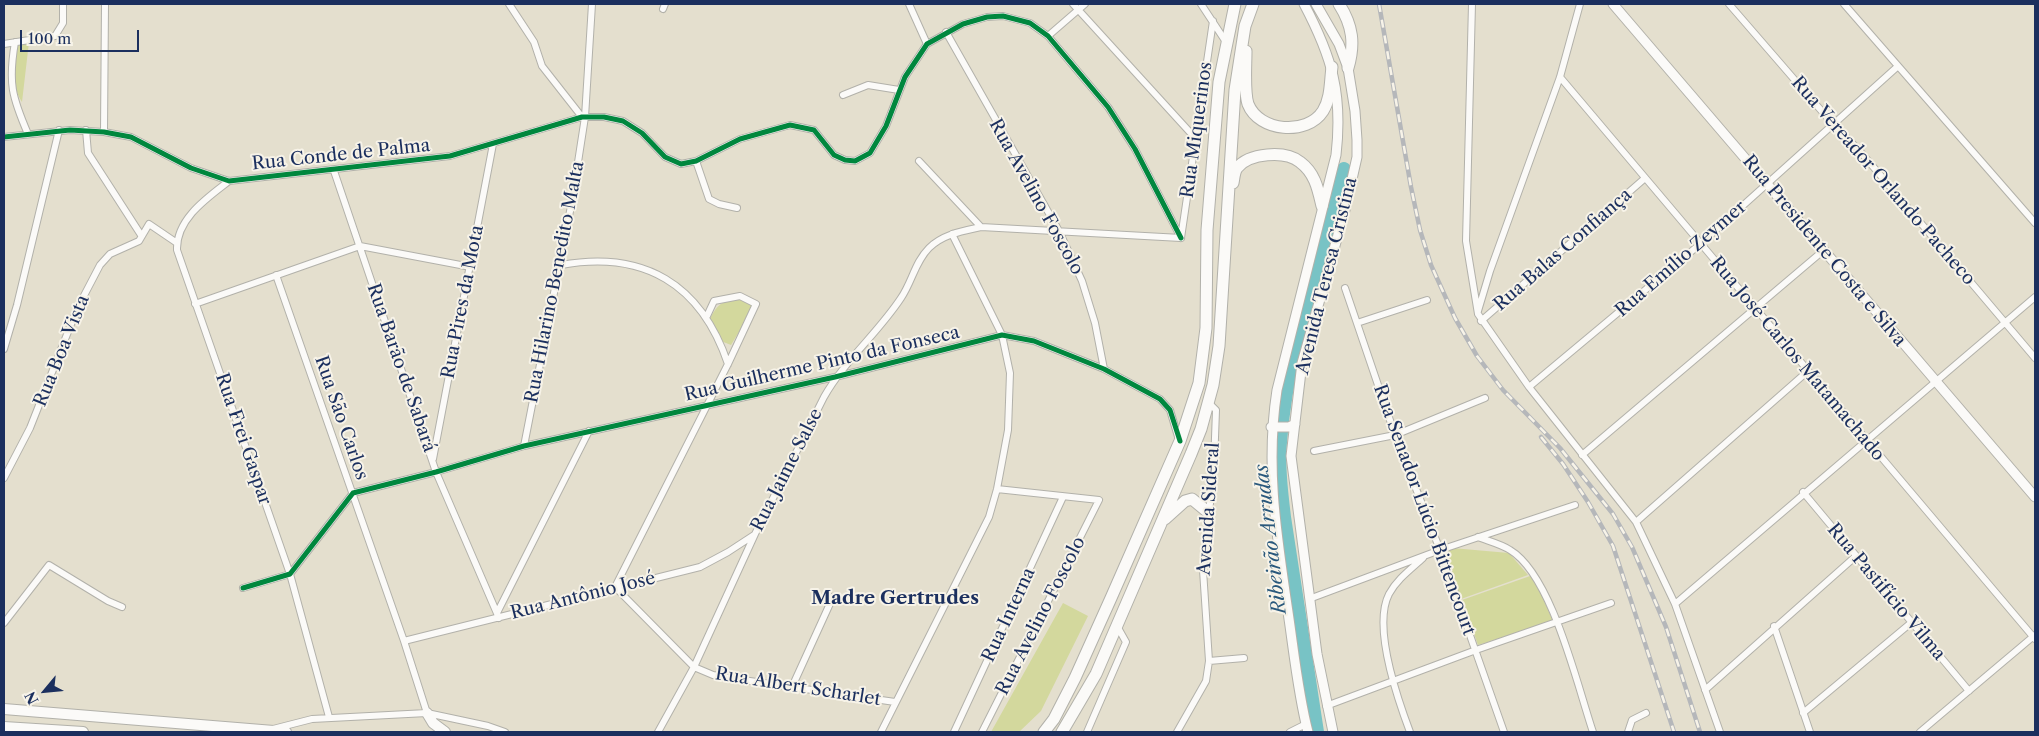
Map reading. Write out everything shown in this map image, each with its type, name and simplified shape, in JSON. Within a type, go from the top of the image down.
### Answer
[{"type":"highway","points":[[1044,732],[1054,719],[1075,678],[1180,441],[1199,383],[1206,328],[1207,230],[1219,82],[1235,4]]},
{"type":"highway","points":[[1062,732],[1096,674],[1201,429],[1219,346],[1235,90],[1245,26],[1253,4]]},
{"type":"highway","points":[[1339,4],[1346,19],[1354,47],[1348,68]]},
{"type":"highway","points":[[1245,26],[1248,103],[1254,114],[1271,124],[1292,128],[1314,121],[1322,112],[1328,99],[1332,67]]},
{"type":"highway","points":[[1226,214],[1238,168],[1251,159],[1260,156],[1284,156],[1299,161],[1316,181],[1322,206]]},
{"type":"highway","points":[[1161,524],[1185,501],[1192,498],[1210,513]]},
{"type":"main road","name":"Avenida Teresa Cristina","points":[[1304,4],[1318,30],[1332,67],[1338,103],[1339,127],[1336,155],[1291,327],[1273,427],[1271,469],[1274,514],[1307,728]]},
{"type":"main road","name":"Avenida Teresa Cristina","points":[[1316,4],[1339,44],[1348,68],[1355,110],[1357,156],[1345,210],[1302,363],[1292,425],[1291,456],[1309,599],[1326,706],[1333,732]]},
{"type":"main road","name":"Rua Presidente Costa e Silva","points":[[1613,4],[2035,497]]},
{"type":"main road","points":[[1273,427],[1292,425]]},
{"type":"main road","points":[[4,709],[266,732],[286,732]]},
{"type":"main road","points":[[427,712],[433,723],[445,732]]},
{"type":"main road","points":[[4,727],[83,732]]},
{"type":"street","points":[[4,44],[55,36],[63,23],[64,4]]},
{"type":"street","points":[[104,132],[105,4]]},
{"type":"street","points":[[509,4],[534,42],[542,66],[583,117],[604,117],[623,121],[642,133],[665,157],[681,164],[696,161],[740,139],[790,125],[814,130],[834,155],[845,160],[855,161],[870,153],[886,126],[904,77],[927,44],[946,32],[987,17],[1003,16],[1030,23],[1048,36],[1108,108],[1135,149],[1181,238]]},
{"type":"street","name":"Rua Hilarino Benedito Malta","points":[[524,446],[561,265],[583,117],[592,4]]},
{"type":"street","points":[[909,4],[927,44]]},
{"type":"street","points":[[1073,4],[1197,140]]},
{"type":"street","points":[[1048,36],[1085,4]]},
{"type":"street","points":[[1201,4],[1226,42]]},
{"type":"street","points":[[1472,4],[1466,242],[1479,317],[1529,387],[1636,522],[1675,604],[1720,732]]},
{"type":"street","points":[[1479,317],[1490,271],[1560,77],[1580,4]]},
{"type":"street","name":"Rua Vereador Orlando Pacheco","points":[[1729,4],[1832,124],[1859,150],[2035,358]]},
{"type":"street","points":[[1844,4],[2035,223]]},
{"type":"street","name":"Rua Miquerinos","points":[[1181,238],[1197,140],[1213,21]]},
{"type":"street","name":"Rua Avelino Foscolo","points":[[946,32],[1059,231],[1082,281],[1096,323],[1104,370]]},
{"type":"street","points":[[15,42],[10,67],[11,85],[14,101],[28,134]]},
{"type":"street","name":"Rua Emílio Zeymer","points":[[1529,387],[1699,245],[1897,67]]},
{"type":"street","name":"Rua José Carlos Matamachado","points":[[1560,77],[1699,245],[2035,637]]},
{"type":"street","points":[[843,95],[868,85],[899,90]]},
{"type":"street","name":"Rua Conde de Palma","points":[[4,137],[59,130],[86,130],[131,137],[191,168],[229,181],[450,156],[583,117]]},
{"type":"street","points":[[4,349],[17,305],[59,130]]},
{"type":"street","points":[[86,130],[88,153],[140,238]]},
{"type":"street","name":"Rua Pires da Mota","points":[[432,460],[471,267],[493,144]]},
{"type":"street","points":[[696,161],[709,199],[719,204],[737,208]]},
{"type":"street","points":[[919,161],[982,227]]},
{"type":"street","name":"Rua Barão de Sabará","points":[[334,170],[436,472],[498,615]]},
{"type":"street","name":"Rua Balas Confiança","points":[[1479,317],[1644,178]]},
{"type":"street","points":[[177,243],[184,224],[198,206],[229,181]]},
{"type":"street","name":"Rua Boa Vista","points":[[4,478],[30,428],[77,309],[100,265],[110,254],[140,238],[149,224],[177,243]]},
{"type":"street","name":"Rua Jaime Salse","points":[[658,732],[694,667],[755,534],[835,377],[902,297],[917,265],[929,247],[952,234],[982,227],[1181,238]]},
{"type":"street","points":[[882,732],[895,702],[988,517],[997,489],[1008,430],[1010,373],[1002,335],[952,234]]},
{"type":"street","name":"Rua Frei Gaspar","points":[[177,243],[177,250],[195,304],[290,574],[330,717]]},
{"type":"street","points":[[195,304],[360,246],[471,267]]},
{"type":"street","points":[[1582,456],[1824,250]]},
{"type":"street","points":[[561,265],[588,260],[615,261],[642,268],[667,279],[689,296],[707,316],[720,339],[728,364]]},
{"type":"street","name":"Rua São Carlos","points":[[276,275],[353,493],[427,712]]},
{"type":"street","name":"Rua Senador Lúcio Bittencourt","points":[[1344,288],[1394,435],[1440,550],[1504,732]]},
{"type":"street","points":[[615,587],[728,364],[756,304],[740,296],[712,301],[707,316]]},
{"type":"street","points":[[1675,604],[1803,492],[2035,297]]},
{"type":"street","points":[[1356,323],[1427,300]]},
{"type":"street","name":"Rua Guilherme Pinto da Fonseca","points":[[353,493],[436,472],[524,446],[835,377],[1002,335],[1034,341],[1104,370],[1160,399],[1170,410],[1180,441]]},
{"type":"street","points":[[1636,522],[1808,371]]},
{"type":"street","points":[[1314,451],[1394,435],[1485,398]]},
{"type":"street","name":"Avenida Sideral","points":[[1177,732],[1206,681],[1210,661],[1203,570],[1214,465],[1216,410],[1208,402]]},
{"type":"street","points":[[498,615],[589,431]]},
{"type":"street","points":[[997,489],[1063,497]]},
{"type":"street","name":"Rua Pastifício Vilma","points":[[1803,492],[1969,691]]},
{"type":"street","points":[[243,588],[290,574],[353,493]]},
{"type":"street","name":"Rua Avelino Foscolo","points":[[982,732],[1099,500],[1063,497]]},
{"type":"street","name":"Rua Interna","points":[[954,732],[1063,497]]},
{"type":"street","points":[[1309,599],[1440,550],[1574,505]]},
{"type":"street","name":"Rua Antônio José","points":[[404,641],[498,615],[700,567],[728,552],[755,534]]},
{"type":"street","points":[[1478,537],[1510,550],[1529,566],[1539,580],[1556,622],[1593,732]]},
{"type":"street","points":[[1410,732],[1392,683],[1386,652],[1385,623],[1388,596],[1398,580],[1426,555]]},
{"type":"street","points":[[1705,690],[1774,626],[1856,556]]},
{"type":"street","points":[[4,623],[49,565],[108,602],[122,607]]},
{"type":"street","name":"Rua Albert Scharlet","points":[[615,587],[694,667],[713,675],[895,702]]},
{"type":"street","points":[[792,686],[833,597]]},
{"type":"street","points":[[1326,706],[1392,683],[1476,650],[1611,603]]},
{"type":"street","points":[[1803,713],[1912,622]]},
{"type":"street","points":[[1087,732],[1126,642],[1116,625]]},
{"type":"street","points":[[1774,626],[1810,732]]},
{"type":"street","points":[[1920,732],[2035,637]]},
{"type":"street","points":[[1210,661],[1244,658]]},
{"type":"street","points":[[266,732],[303,720],[427,712],[488,726],[505,732]]},
{"type":"street","points":[[1628,732],[1632,720],[1646,713]]},
{"type":"street","points":[[1290,732],[1307,728]]},
{"type":"green space","points":[[19,42],[29,42],[22,102],[18,95],[15,80],[15,65]]},
{"type":"green space","points":[[742,298],[754,307],[731,345],[721,341],[710,319],[719,305]]},
{"type":"green space","points":[[1452,548],[1509,553],[1528,575],[1461,599],[1444,553]]},
{"type":"green space","points":[[1530,576],[1535,580],[1553,621],[1478,645],[1462,600]]},
{"type":"green space","points":[[1063,603],[1088,616],[1041,711],[1019,732],[991,732]]},
{"type":"waterway","name":"Ribeirão Arrudas","points":[[1317,732],[1284,517],[1279,451],[1284,407],[1297,338],[1344,169]]},
{"type":"railway","points":[[1379,4],[1411,187],[1420,230],[1431,265],[1455,318],[1477,356],[1503,390],[1560,448],[1613,514],[1632,547],[1666,627],[1700,732]]},
{"type":"railway","points":[[1541,437],[1563,464],[1588,502],[1613,546],[1674,732]]},
{"type":"cycle path","points":[[4,137],[70,130],[104,132],[131,137],[191,168],[229,181],[450,156],[582,117],[604,117],[623,121],[642,133],[665,157],[681,164],[696,161],[740,139],[790,125],[814,130],[834,155],[845,160],[855,161],[870,153],[886,126],[905,77],[927,44],[963,24],[987,17],[1003,16],[1030,23],[1048,36],[1108,107],[1135,149],[1181,238]]},
{"type":"cycle path","points":[[243,588],[290,574],[353,493],[436,472],[524,446],[835,377],[1002,335],[1034,341],[1104,369],[1160,399],[1170,410],[1180,441]]},
{"type":"district","name":"Madre Gertrudes","points":[[895,599]]}]
